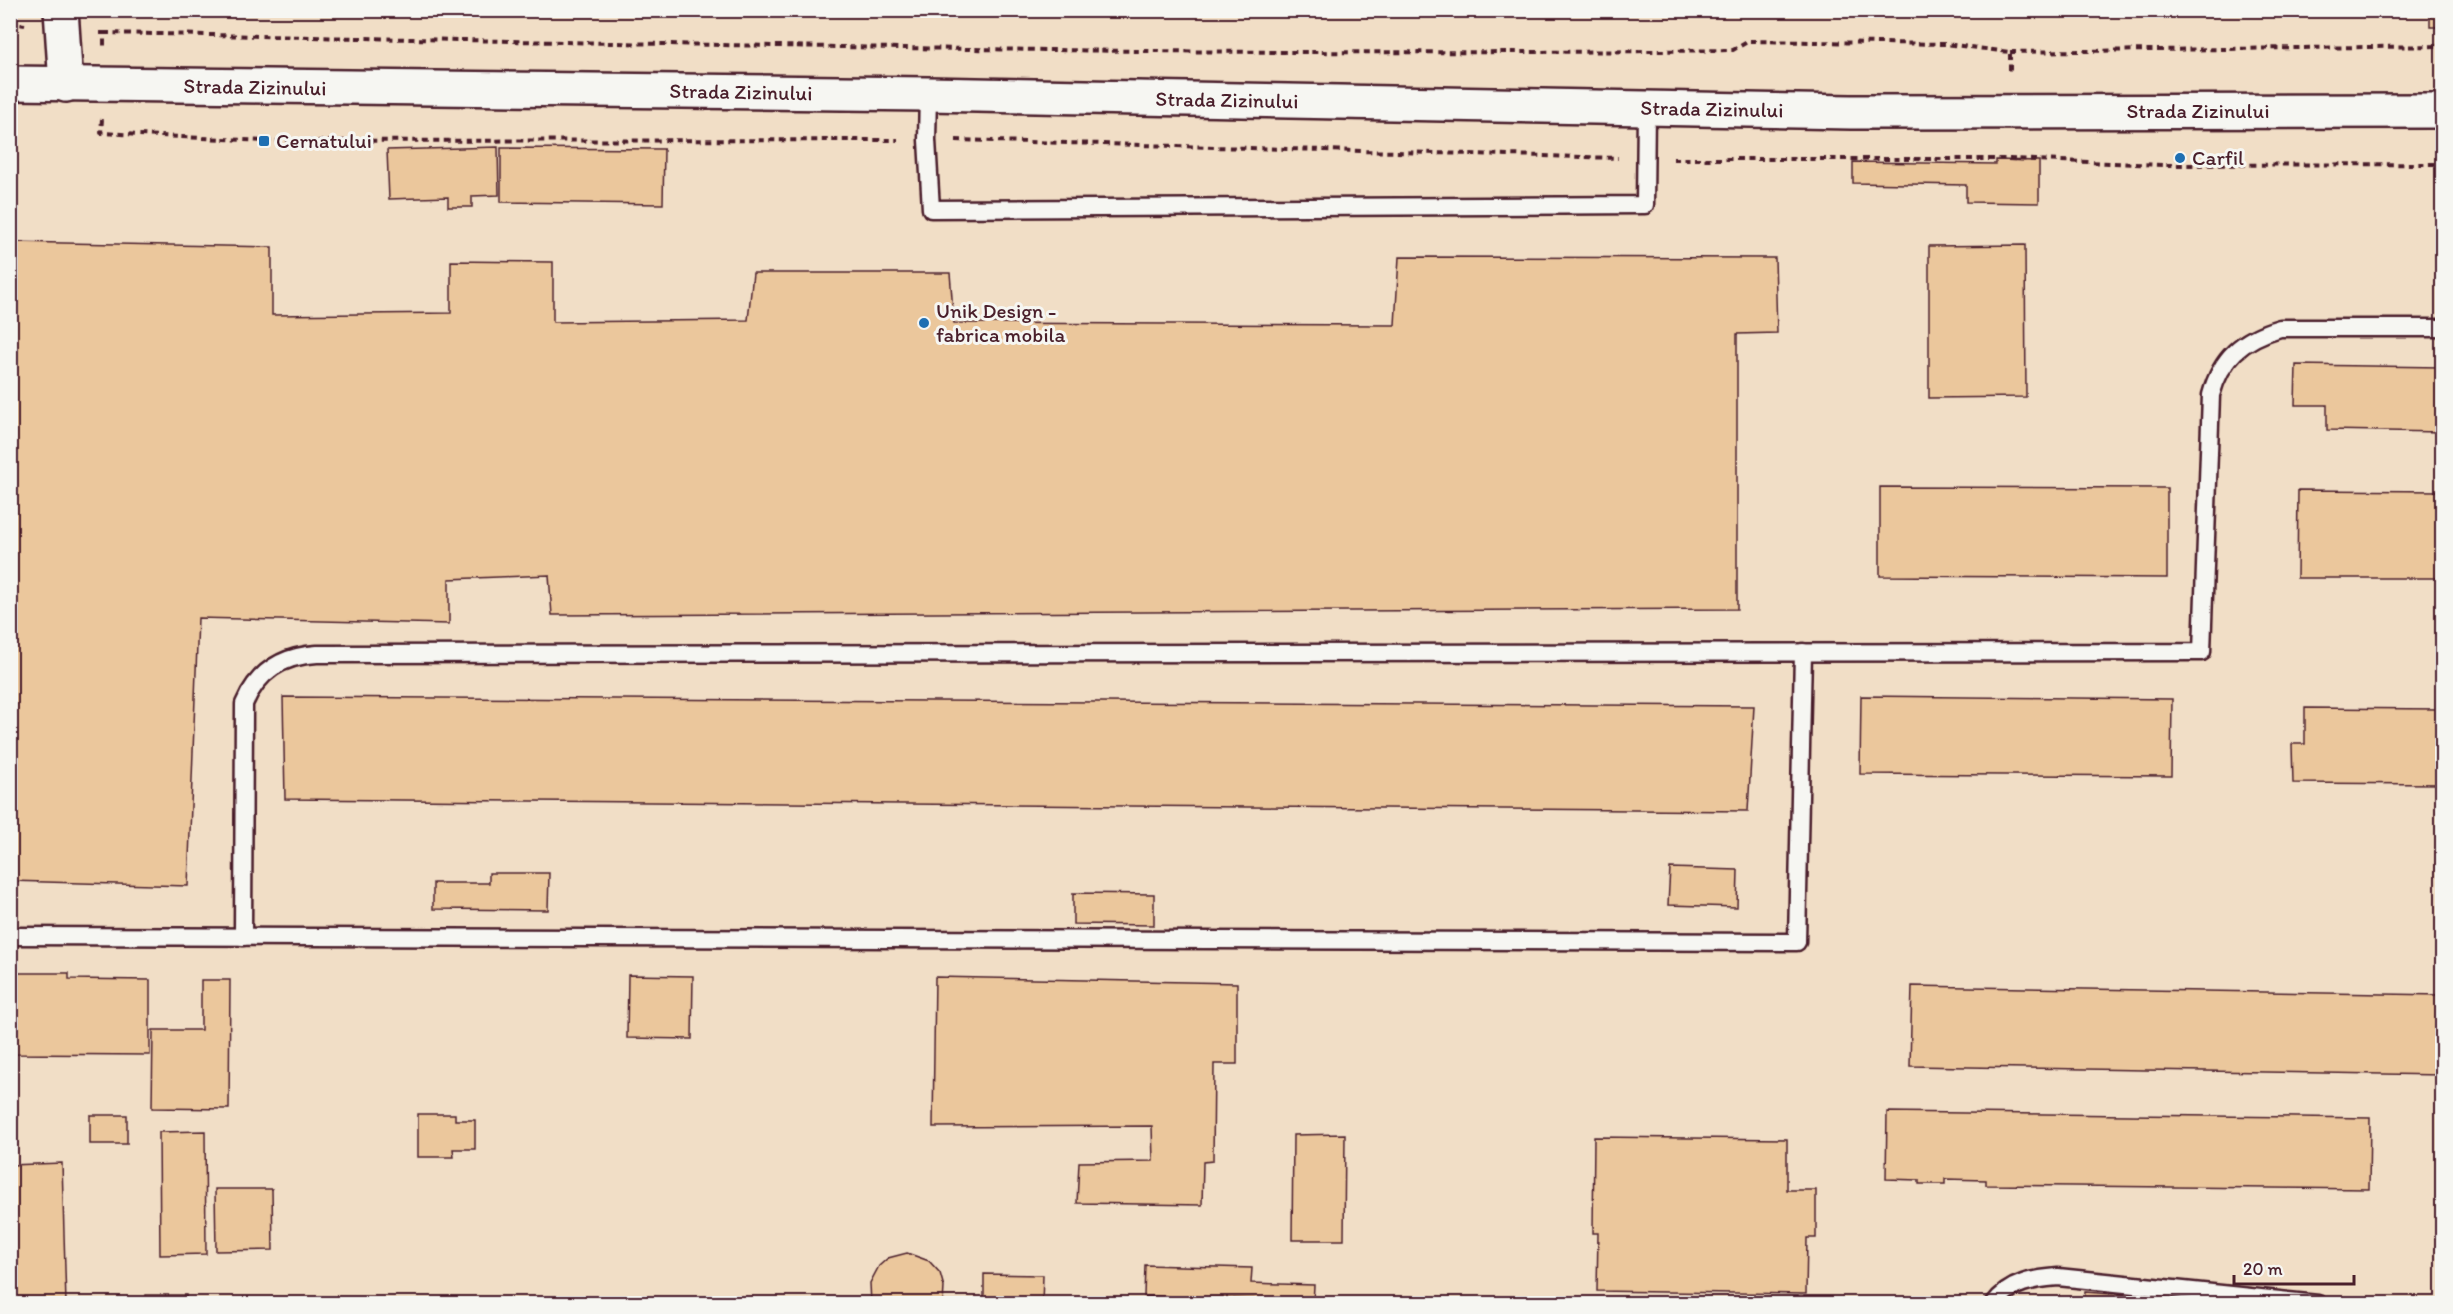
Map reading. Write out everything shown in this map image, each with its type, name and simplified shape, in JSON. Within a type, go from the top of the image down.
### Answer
[{"type":"main road","points":[[62,22],[66,85]]},
{"type":"main road","name":"Strada Zizinului","points":[[10,83],[928,94],[1646,108],[2009,112],[2442,111]]},
{"type":"lane","points":[[928,94],[927,140],[932,209],[1645,205],[1646,108]]},
{"type":"lane","points":[[243,937],[244,704],[250,690],[270,668],[301,655],[2202,652],[2211,395],[2216,376],[2227,358],[2250,339],[2280,328],[2442,328]]},
{"type":"lane","points":[[10,936],[1797,942],[1803,652]]},
{"type":"lane","points":[[1994,1304],[2011,1287],[2032,1279],[2058,1277],[2318,1304]]},
{"type":"path","points":[[10,23],[62,22],[104,33],[1023,50],[1443,54],[1733,50],[1749,41],[1945,44],[2010,52],[2442,46]]},
{"type":"path","points":[[104,33],[101,134],[264,141],[927,140],[1646,159],[2010,159],[2163,165],[2442,164]]},
{"type":"path","points":[[2010,52],[2010,159]]},
{"type":"shaded area","points":[[11,11],[2442,11],[2442,1303],[11,1303]]},
{"type":"building","points":[[2430,10],[2442,10],[2442,27],[2430,27]]},
{"type":"building","points":[[498,147],[499,195],[472,196],[472,207],[448,207],[448,197],[389,199],[387,150]]},
{"type":"building","points":[[501,148],[664,149],[663,204],[501,202]]},
{"type":"building","points":[[1996,160],[2039,161],[2039,203],[1966,202],[1966,185],[1853,183],[1853,162],[1996,164]]},
{"type":"building","points":[[10,242],[272,247],[272,315],[451,313],[451,261],[553,262],[553,322],[748,320],[753,273],[950,273],[954,323],[1395,325],[1399,257],[1775,258],[1777,333],[1737,334],[1737,609],[552,615],[549,575],[449,579],[449,624],[198,618],[188,886],[10,881]]},
{"type":"building","points":[[2025,245],[2026,397],[1929,398],[1929,246]]},
{"type":"building","points":[[2296,365],[2442,367],[2442,432],[2327,430],[2327,405],[2295,405]]},
{"type":"building","points":[[1880,487],[2167,488],[2167,578],[1880,576]]},
{"type":"building","points":[[2298,490],[2442,491],[2442,578],[2297,578]]},
{"type":"building","points":[[1861,696],[2172,699],[2171,776],[1860,774]]},
{"type":"building","points":[[283,697],[1754,706],[1748,811],[285,799]]},
{"type":"building","points":[[2305,708],[2442,709],[2442,784],[2293,783],[2292,744],[2305,744]]},
{"type":"building","points":[[1670,868],[1738,870],[1737,907],[1668,905]]},
{"type":"building","points":[[489,873],[549,873],[548,910],[433,909],[433,883],[489,883]]},
{"type":"building","points":[[1073,893],[1154,894],[1154,925],[1073,924]]},
{"type":"building","points":[[10,973],[69,973],[69,979],[150,980],[150,1055],[10,1054]]},
{"type":"building","points":[[628,975],[693,976],[692,1039],[627,1038]]},
{"type":"building","points":[[935,977],[1237,983],[1237,1064],[1214,1064],[1213,1161],[1203,1162],[1202,1205],[1077,1203],[1079,1162],[1153,1161],[1152,1126],[933,1127]]},
{"type":"building","points":[[201,980],[230,980],[229,1109],[152,1108],[153,1030],[201,1030]]},
{"type":"building","points":[[1912,986],[2442,995],[2442,1075],[1910,1066]]},
{"type":"building","points":[[1887,1112],[2370,1118],[2369,1189],[1986,1185],[1986,1180],[1945,1179],[1945,1184],[1919,1184],[1919,1180],[1886,1179]]},
{"type":"building","points":[[418,1114],[455,1114],[455,1120],[475,1120],[475,1149],[453,1149],[454,1157],[418,1157]]},
{"type":"building","points":[[90,1115],[127,1115],[127,1144],[90,1144]]},
{"type":"building","points":[[205,1131],[206,1254],[160,1255],[159,1132]]},
{"type":"building","points":[[1345,1134],[1344,1240],[1292,1240],[1293,1135]]},
{"type":"building","points":[[1594,1137],[1787,1139],[1787,1190],[1816,1190],[1816,1238],[1807,1238],[1806,1294],[1597,1291],[1598,1233],[1593,1233]]},
{"type":"building","points":[[62,1163],[66,1304],[10,1304],[10,1165]]},
{"type":"building","points":[[215,1189],[272,1189],[273,1250],[216,1251]]},
{"type":"building","points":[[907,1253],[929,1261],[940,1273],[944,1287],[943,1304],[871,1304],[870,1283],[879,1266],[888,1258]]},
{"type":"building","points":[[1145,1265],[1252,1268],[1251,1283],[1314,1285],[1313,1304],[1254,1304],[1254,1299],[1144,1296]]},
{"type":"building","points":[[984,1274],[1043,1275],[1042,1304],[984,1304]]},
{"type":"building","points":[[2085,1292],[2125,1295],[2124,1304],[2084,1304]]},
{"type":"building","points":[[146,1295],[186,1295],[186,1304],[146,1304]]},
{"type":"place","name":"Cernatului","points":[[264,141]]},
{"type":"place","name":"Carfil","points":[[2180,158]]},
{"type":"place","name":"Unik Design - fabrica mobila","points":[[924,323]]}]
